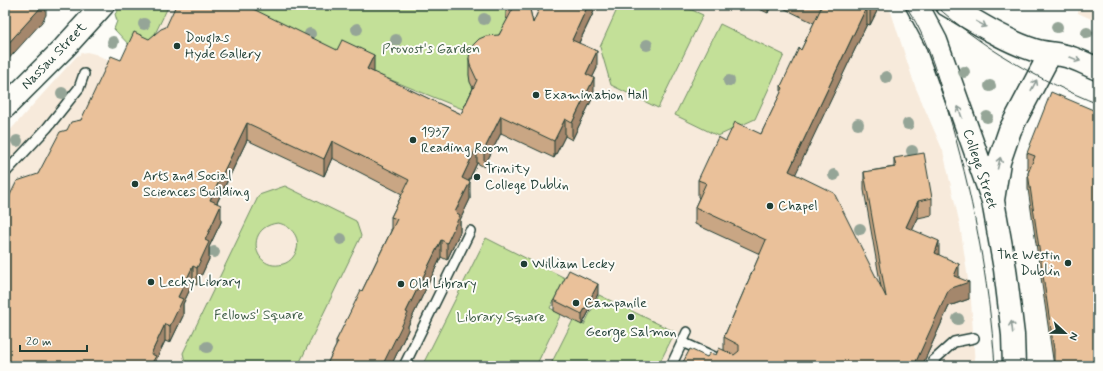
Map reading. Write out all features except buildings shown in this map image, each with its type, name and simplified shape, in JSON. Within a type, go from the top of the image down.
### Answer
[{"type":"main road","name":"Nassau Street","points":[[5,107],[64,48],[103,5]]},
{"type":"main road","name":"College Street","points":[[917,5],[936,41],[993,201],[1005,269],[1013,335],[1014,366]]},
{"type":"main road","points":[[947,5],[1006,38],[1035,51],[1072,58],[1098,69]]},
{"type":"main road","points":[[993,201],[999,162],[1010,130],[1050,54]]},
{"type":"lane","points":[[5,173],[48,128],[78,88],[84,74]]},
{"type":"lane","points":[[404,366],[470,231]]},
{"type":"lane","points":[[671,366],[687,332]]},
{"type":"lane","points":[[930,366],[933,361],[954,342],[974,338]]},
{"type":"lane","points":[[682,342],[734,366]]},
{"type":"shaded area","name":"Trinity College Dublin","points":[[122,5],[886,5],[891,12],[915,86],[943,151],[960,225],[971,300],[975,366],[5,366],[5,136],[76,57],[82,53],[87,52],[95,54],[115,63],[126,64],[133,48],[114,29],[117,21],[115,14]]},
{"type":"shaded area","points":[[1079,5],[1098,5],[1098,22],[1078,13]]},
{"type":"green space","points":[[122,5],[169,5],[152,40],[133,49],[114,29],[117,21],[115,14]]},
{"type":"green space","name":"Provost's Garden","points":[[230,5],[509,5],[506,18],[536,32],[470,68],[469,72],[473,97],[470,112],[374,73]]},
{"type":"green space","points":[[619,5],[681,5],[703,15],[658,108],[611,85],[600,47]]},
{"type":"green space","points":[[720,24],[784,55],[755,119],[718,136],[675,115]]},
{"type":"green space","name":"Fellows' Square","points":[[285,186],[356,221],[361,236],[298,366],[186,366],[183,353],[259,195]],"holes":[[[278,223],[293,231],[296,236],[298,246],[296,252],[292,258],[283,264],[273,265],[265,262],[259,256],[256,248],[260,232],[267,226]]]},
{"type":"green space","name":"Library Square","points":[[486,238],[565,278],[550,308],[561,314],[536,366],[422,366]]},
{"type":"green space","name":"Library Square","points":[[599,295],[675,332],[658,366],[550,366],[573,320],[584,325]]},
{"type":"tram line","points":[[905,5],[913,17],[925,42],[939,81],[972,203],[984,268],[995,366]]},
{"type":"tram line","points":[[935,5],[953,21],[1012,62],[1076,95],[1098,104]]},
{"type":"place","name":"Douglas Hyde Gallery","points":[[177,46]]},
{"type":"place","name":"Examination Hall","points":[[536,95]]},
{"type":"place","name":"1937 Reading Room","points":[[413,140]]},
{"type":"place","name":"Trinity College Dublin","points":[[477,177]]},
{"type":"place","name":"Arts and Social Sciences Building","points":[[135,184]]},
{"type":"place","name":"Chapel","points":[[770,206]]},
{"type":"place","name":"The Westin Dublin","points":[[1068,263]]},
{"type":"place","name":"William Lecky","points":[[524,264]]},
{"type":"place","name":"Lecky Library","points":[[151,282]]},
{"type":"place","name":"Old Library","points":[[401,284]]},
{"type":"place","name":"Campanile","points":[[576,303]]},
{"type":"place","name":"George Salmon","points":[[631,317]]}]
